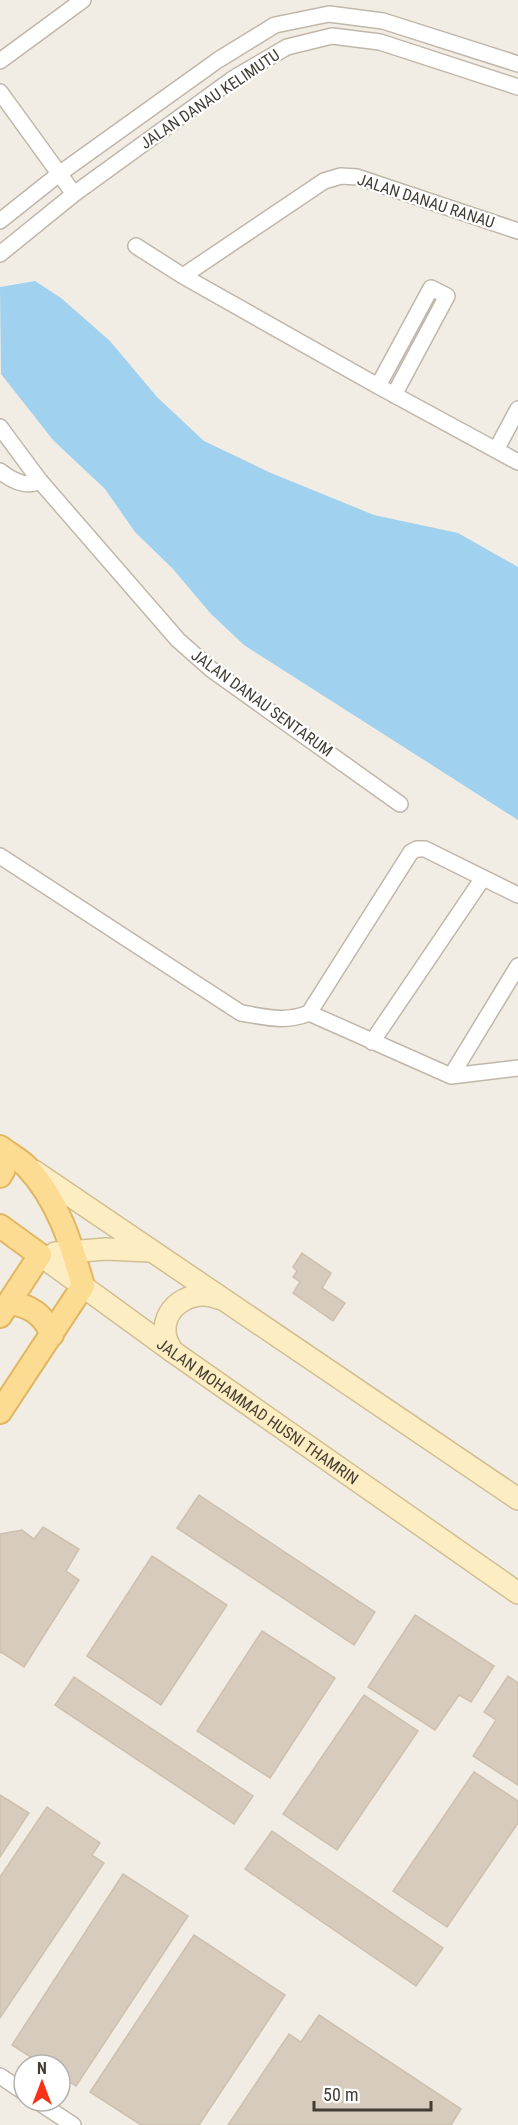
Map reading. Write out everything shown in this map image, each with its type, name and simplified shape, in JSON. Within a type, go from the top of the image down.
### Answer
[{"type":"main road","points":[[0,1412],[83,1286],[73,1251],[57,1210],[46,1191],[26,1166],[2,1149]]},
{"type":"main road","points":[[0,1176],[3,1171],[2,1149]]},
{"type":"main road","name":"JALAN MOHAMMAD HUSNI THAMRIN","points":[[0,1226],[40,1255]]},
{"type":"main road","points":[[4,1310],[40,1255]]},
{"type":"main road","points":[[4,1310],[20,1304],[31,1309],[47,1324],[52,1335]]},
{"type":"street","points":[[0,61],[82,0]]},
{"type":"street","name":"JALAN DANAU KELIMUTU","points":[[0,221],[59,174],[218,60],[275,25],[328,14],[383,21],[518,64]]},
{"type":"street","name":"JALAN DANAU KELIMUTU","points":[[0,254],[74,194],[234,78],[287,47],[332,36],[380,42],[518,87]]},
{"type":"street","points":[[0,92],[74,194]]},
{"type":"street","name":"JALAN DANAU RANAU","points":[[183,276],[324,181],[341,176],[357,177],[518,231]]},
{"type":"street","points":[[136,246],[183,276],[518,462]]},
{"type":"street","points":[[378,386],[431,288],[447,296],[394,395]]},
{"type":"street","points":[[496,450],[518,409]]},
{"type":"street","name":"JALAN DANAU SENTARUM","points":[[0,427],[40,481],[178,640],[212,670],[400,804]]},
{"type":"street","points":[[0,471],[19,482],[40,481]]},
{"type":"street","points":[[0,856],[241,1013],[273,1018],[295,1019],[309,1013],[411,852],[425,849],[518,895]]},
{"type":"street","points":[[372,1042],[483,878]]},
{"type":"street","points":[[451,1076],[518,966]]},
{"type":"street","points":[[309,1013],[451,1076],[518,1068]]},
{"type":"street","points":[[26,1166],[518,1499]]},
{"type":"street","points":[[40,1255],[106,1249],[151,1251]]},
{"type":"street","name":"JALAN MOHAMMAD HUSNI THAMRIN","points":[[40,1255],[172,1351],[518,1593]]},
{"type":"street","points":[[172,1351],[166,1338],[166,1323],[171,1310],[182,1300],[195,1294],[210,1294],[223,1300]]},
{"type":"street","points":[[55,2113],[73,2125]]},
{"type":"water","points":[[35,281],[61,298],[110,341],[157,397],[204,441],[271,473],[374,515],[458,533],[518,567],[518,820],[244,645],[211,614],[173,569],[135,532],[105,489],[53,440],[1,374],[0,287]]},
{"type":"building","points":[[302,1253],[331,1273],[322,1288],[345,1303],[333,1321],[293,1293],[300,1282],[293,1277],[297,1271],[293,1267]]},
{"type":"building","points":[[199,1495],[375,1612],[354,1645],[177,1528]]},
{"type":"building","points":[[43,1527],[79,1549],[66,1571],[79,1580],[24,1667],[0,1653],[0,1534],[22,1530],[34,1539]]},
{"type":"building","points":[[152,1556],[227,1605],[161,1705],[87,1656]]},
{"type":"building","points":[[415,1615],[494,1666],[471,1702],[459,1695],[435,1730],[368,1687]]},
{"type":"building","points":[[262,1631],[335,1678],[270,1778],[197,1731]]},
{"type":"building","points":[[508,1676],[518,1683],[518,1785],[473,1756],[496,1720],[484,1712]]},
{"type":"building","points":[[74,1677],[253,1796],[234,1824],[55,1705]]},
{"type":"building","points":[[364,1695],[418,1731],[337,1850],[283,1814]]},
{"type":"building","points":[[474,1772],[518,1801],[518,1823],[447,1927],[393,1891]]},
{"type":"building","points":[[0,1795],[29,1813],[0,1857]]},
{"type":"building","points":[[47,1807],[100,1843],[92,1855],[104,1863],[0,2018],[0,1877]]},
{"type":"building","points":[[272,1831],[443,1948],[416,1986],[245,1869]]},
{"type":"building","points":[[123,1874],[188,1916],[76,2086],[72,2084],[72,2053],[24,2053],[12,2045]]},
{"type":"building","points":[[194,1935],[285,1995],[199,2125],[141,2125],[90,2092]]},
{"type":"building","points":[[319,2015],[461,2109],[451,2125],[228,2125],[289,2034],[301,2042]]}]
